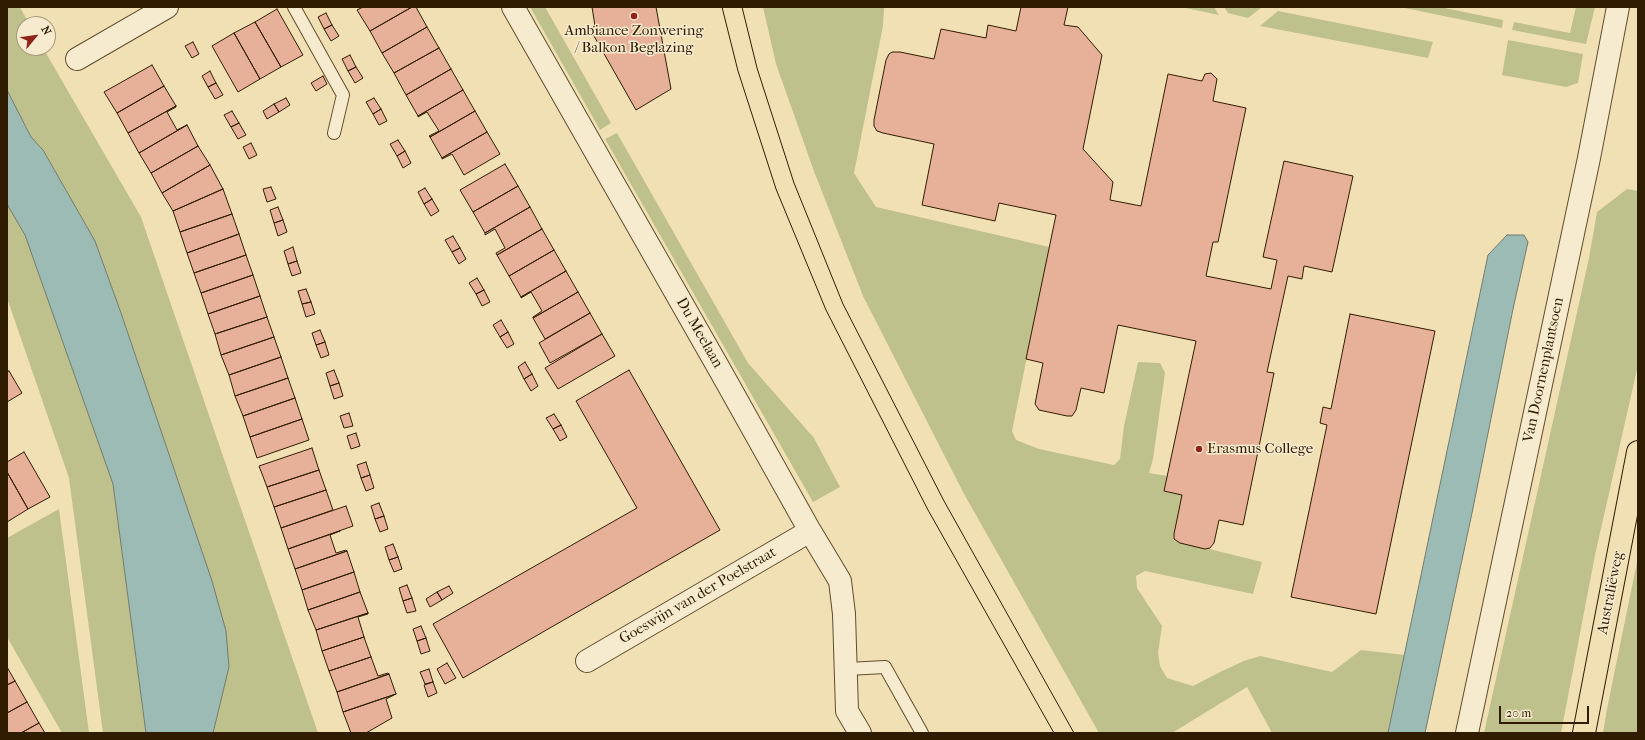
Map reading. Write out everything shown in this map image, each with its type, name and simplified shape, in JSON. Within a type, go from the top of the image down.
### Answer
[{"type":"main road","name":"Australiëweg","points":[[1584,733],[1638,452]]},
{"type":"street","points":[[77,59],[167,7]]},
{"type":"street","name":"Du Meelaan","points":[[513,7],[721,372],[810,532],[840,581],[844,614],[847,670],[847,711],[860,733]]},
{"type":"street","name":"Van Doornenplantsoen","points":[[1468,733],[1589,158],[1618,7]]},
{"type":"street","name":"Goeswijn van der Poelstraat","points":[[587,661],[810,532]]},
{"type":"lane","points":[[294,7],[343,95],[334,133]]},
{"type":"lane","points":[[847,670],[885,667],[922,733]]},
{"type":"green space","points":[[7,7],[20,7],[25,16],[16,16],[16,56],[48,56],[141,217],[318,733],[213,733],[229,667],[212,581],[95,241],[43,150],[31,137],[7,90]]},
{"type":"green space","points":[[530,7],[545,7],[611,123],[600,130]]},
{"type":"green space","points":[[763,7],[884,7],[883,26],[854,173],[876,207],[1049,247],[1012,431],[1016,440],[1039,449],[1114,465],[1120,459],[1124,426],[1138,362],[1160,363],[1165,373],[1153,459],[1149,473],[1168,476],[1183,493],[1173,540],[1262,562],[1253,594],[1145,571],[1136,576],[1137,588],[1162,626],[1158,653],[1160,666],[1167,678],[1193,686],[1244,661],[1260,656],[1332,672],[1361,650],[1405,655],[1388,733],[1272,733],[1247,687],[1172,733],[1099,733],[963,492],[863,296],[815,174],[776,64]]},
{"type":"green space","points":[[1181,7],[1214,7],[1219,15]]},
{"type":"green space","points":[[1224,7],[1262,7],[1248,18],[1228,13]]},
{"type":"green space","points":[[1400,7],[1440,7],[1503,20],[1502,28]]},
{"type":"green space","points":[[1576,7],[1595,7],[1586,44],[1512,30],[1514,22],[1570,33]]},
{"type":"green space","points":[[1278,11],[1433,42],[1428,58],[1260,26]]},
{"type":"green space","points":[[1508,40],[1583,54],[1578,83],[1566,87],[1502,75]]},
{"type":"green space","points":[[617,133],[748,363],[814,438],[840,487],[813,502],[605,139]]},
{"type":"green space","points":[[1627,189],[1638,191],[1638,365],[1595,555],[1561,733],[1484,733],[1589,258],[1597,212]]},
{"type":"green space","points":[[7,204],[25,235],[113,484],[146,733],[103,733],[69,478],[7,298]]},
{"type":"green space","points":[[59,509],[89,733],[62,733],[7,637],[7,538]]},
{"type":"green space","points":[[1638,557],[1638,733],[1603,733],[1607,709]]},
{"type":"water","points":[[7,90],[31,137],[43,150],[95,241],[212,581],[226,631],[229,667],[213,733],[146,733],[113,484],[25,235],[7,204]]},
{"type":"water","points":[[1507,235],[1524,235],[1528,242],[1425,733],[1388,733],[1488,255]]},
{"type":"building","points":[[363,7],[412,7],[370,31],[357,10]]},
{"type":"building","points":[[412,7],[416,7],[427,27],[382,53],[370,31]]},
{"type":"building","points":[[592,7],[656,7],[671,89],[636,110],[590,29],[595,26]]},
{"type":"building","points":[[1021,7],[1068,7],[1064,25],[1078,27],[1102,55],[1083,149],[1113,182],[1110,200],[1141,206],[1168,74],[1202,81],[1205,74],[1211,73],[1217,79],[1213,101],[1246,108],[1218,242],[1213,242],[1206,276],[1271,289],[1277,260],[1263,257],[1284,161],[1353,176],[1332,272],[1304,266],[1302,279],[1288,276],[1267,372],[1274,373],[1243,525],[1219,520],[1214,543],[1210,548],[1205,549],[1180,543],[1174,539],[1182,495],[1164,491],[1196,341],[1118,325],[1104,393],[1081,388],[1076,410],[1072,416],[1039,410],[1035,404],[1043,363],[1026,359],[1056,215],[999,203],[995,221],[922,205],[934,144],[883,133],[877,131],[874,126],[886,60],[889,54],[892,52],[900,52],[934,59],[941,29],[986,38],[988,25],[1016,31]]},
{"type":"building","points":[[277,9],[303,55],[281,67],[255,22]]},
{"type":"building","points":[[326,13],[332,25],[324,29],[318,17]]},
{"type":"building","points":[[255,22],[281,67],[260,79],[234,33]]},
{"type":"building","points":[[332,25],[339,36],[331,41],[324,29]]},
{"type":"building","points":[[427,27],[439,48],[394,73],[382,53]]},
{"type":"building","points":[[234,33],[260,79],[238,92],[212,46]]},
{"type":"building","points":[[193,42],[199,54],[192,58],[185,46]]},
{"type":"building","points":[[439,48],[451,69],[406,95],[394,73]]},
{"type":"building","points":[[350,55],[356,67],[348,71],[342,59]]},
{"type":"building","points":[[152,65],[164,86],[117,113],[104,92]]},
{"type":"building","points":[[356,67],[363,78],[355,83],[348,71]]},
{"type":"building","points":[[451,69],[463,90],[418,116],[406,95]]},
{"type":"building","points":[[210,71],[216,83],[208,87],[202,76]]},
{"type":"building","points":[[323,76],[327,84],[316,91],[311,83]]},
{"type":"building","points":[[216,83],[223,95],[215,99],[208,87]]},
{"type":"building","points":[[164,86],[176,106],[128,133],[117,113]]},
{"type":"building","points":[[463,90],[475,111],[430,137],[429,136],[439,131],[427,112],[418,116]]},
{"type":"building","points":[[286,98],[290,105],[279,112],[274,104]]},
{"type":"building","points":[[374,98],[381,109],[373,114],[366,102]]},
{"type":"building","points":[[274,104],[279,112],[267,119],[263,111]]},
{"type":"building","points":[[176,106],[167,112],[177,130],[187,125],[139,153],[128,133]]},
{"type":"building","points":[[381,109],[387,121],[379,125],[373,114]]},
{"type":"building","points":[[232,111],[239,123],[231,127],[224,115]]},
{"type":"building","points":[[475,111],[487,132],[442,158],[430,137]]},
{"type":"building","points":[[239,123],[246,135],[238,139],[231,127]]},
{"type":"building","points":[[187,125],[198,146],[151,173],[139,153]]},
{"type":"building","points":[[487,132],[500,154],[464,175],[452,154],[442,159],[442,158]]},
{"type":"building","points":[[398,140],[405,151],[397,156],[390,144]]},
{"type":"building","points":[[251,143],[257,155],[249,159],[243,147]]},
{"type":"building","points":[[198,146],[210,165],[162,193],[151,173]]},
{"type":"building","points":[[405,151],[411,163],[403,168],[397,156]]},
{"type":"building","points":[[505,164],[518,186],[473,212],[460,190]]},
{"type":"building","points":[[210,165],[223,189],[173,211],[162,193]]},
{"type":"building","points":[[518,186],[530,207],[485,233],[473,212]]},
{"type":"building","points":[[271,187],[276,199],[267,202],[263,189]]},
{"type":"building","points":[[425,188],[432,199],[424,204],[418,192]]},
{"type":"building","points":[[223,189],[232,214],[180,232],[173,211]]},
{"type":"building","points":[[432,199],[439,211],[431,216],[424,204]]},
{"type":"building","points":[[278,207],[283,220],[274,223],[270,210]]},
{"type":"building","points":[[530,207],[542,229],[497,255],[496,253],[505,248],[495,229],[485,235],[485,233]]},
{"type":"building","points":[[232,214],[239,234],[187,253],[180,232]]},
{"type":"building","points":[[283,220],[287,232],[278,236],[274,223]]},
{"type":"building","points":[[542,229],[554,250],[509,276],[497,255]]},
{"type":"building","points":[[239,234],[246,255],[194,273],[187,253]]},
{"type":"building","points":[[453,236],[460,248],[452,252],[445,240]]},
{"type":"building","points":[[293,247],[297,261],[288,264],[284,251]]},
{"type":"building","points":[[460,248],[466,259],[459,264],[452,252]]},
{"type":"building","points":[[554,250],[566,271],[521,297],[509,276]]},
{"type":"building","points":[[246,255],[253,275],[201,293],[194,273]]},
{"type":"building","points":[[297,261],[301,273],[292,276],[288,264]]},
{"type":"building","points":[[566,271],[578,292],[533,318],[542,311],[531,292],[521,297]]},
{"type":"building","points":[[253,275],[260,296],[208,314],[201,293]]},
{"type":"building","points":[[477,278],[484,290],[476,294],[469,283]]},
{"type":"building","points":[[306,289],[311,302],[302,304],[298,291]]},
{"type":"building","points":[[484,290],[490,302],[482,306],[476,294]]},
{"type":"building","points":[[578,292],[590,313],[545,339],[533,318]]},
{"type":"building","points":[[260,296],[267,317],[215,334],[208,314]]},
{"type":"building","points":[[311,302],[315,314],[306,317],[302,304]]},
{"type":"building","points":[[590,313],[602,334],[550,363],[539,343]]},
{"type":"building","points":[[1350,314],[1435,331],[1376,614],[1291,597],[1327,425],[1320,423],[1323,407],[1331,409]]},
{"type":"building","points":[[267,317],[274,337],[221,355],[215,334]]},
{"type":"building","points":[[501,320],[508,332],[500,337],[493,325]]},
{"type":"building","points":[[320,330],[325,342],[316,345],[312,333]]},
{"type":"building","points":[[508,332],[514,344],[507,348],[500,337]]},
{"type":"building","points":[[602,334],[615,356],[558,389],[545,368]]},
{"type":"building","points":[[274,337],[281,357],[229,375],[221,355]]},
{"type":"building","points":[[325,342],[329,355],[321,358],[316,345]]},
{"type":"building","points":[[281,357],[288,378],[235,396],[229,375]]},
{"type":"building","points":[[525,362],[532,374],[524,379],[518,367]]},
{"type":"building","points":[[334,370],[339,383],[330,386],[326,373]]},
{"type":"building","points":[[629,370],[720,530],[463,678],[433,624],[637,508],[576,401]]},
{"type":"building","points":[[9,371],[22,393],[7,402],[7,372]]},
{"type":"building","points":[[532,374],[538,386],[531,391],[524,379]]},
{"type":"building","points":[[288,378],[295,398],[243,416],[235,396]]},
{"type":"building","points":[[339,383],[343,396],[334,399],[330,386]]},
{"type":"building","points":[[295,398],[302,419],[250,437],[243,416]]},
{"type":"building","points":[[349,413],[353,426],[344,428],[340,416]]},
{"type":"building","points":[[554,414],[561,425],[553,429],[546,418]]},
{"type":"building","points":[[302,419],[309,440],[257,458],[250,437]]},
{"type":"building","points":[[561,425],[567,437],[560,441],[553,429]]},
{"type":"building","points":[[356,433],[360,446],[351,449],[347,436]]},
{"type":"building","points":[[312,448],[319,470],[267,487],[259,466]]},
{"type":"building","points":[[24,452],[50,497],[28,509],[7,472],[7,462]]},
{"type":"building","points":[[366,462],[370,475],[361,478],[357,465]]},
{"type":"building","points":[[319,470],[326,490],[274,507],[267,487]]},
{"type":"building","points":[[7,472],[28,509],[7,522]]},
{"type":"building","points":[[370,475],[374,488],[366,491],[361,478]]},
{"type":"building","points":[[326,490],[333,510],[281,528],[274,507]]},
{"type":"building","points":[[379,503],[384,516],[375,519],[371,506]]},
{"type":"building","points":[[346,506],[353,526],[288,549],[281,528]]},
{"type":"building","points":[[384,516],[388,529],[380,532],[375,519]]},
{"type":"building","points":[[340,531],[330,535],[336,553],[347,551],[295,569],[288,549]]},
{"type":"building","points":[[393,544],[398,557],[389,560],[385,547]]},
{"type":"building","points":[[347,551],[354,572],[302,590],[295,569]]},
{"type":"building","points":[[398,557],[402,569],[394,572],[389,560]]},
{"type":"building","points":[[354,572],[360,592],[308,610],[302,590]]},
{"type":"building","points":[[407,585],[412,598],[403,601],[399,588]]},
{"type":"building","points":[[449,586],[453,593],[442,600],[437,592]]},
{"type":"building","points":[[360,592],[368,613],[316,630],[308,610]]},
{"type":"building","points":[[437,592],[442,600],[430,607],[426,599]]},
{"type":"building","points":[[412,598],[416,611],[407,613],[403,601]]},
{"type":"building","points":[[368,613],[358,617],[364,637],[322,651],[316,630]]},
{"type":"building","points":[[421,626],[426,638],[417,641],[413,629]]},
{"type":"building","points":[[364,637],[371,657],[329,671],[322,651]]},
{"type":"building","points":[[426,638],[430,651],[421,654],[417,641]]},
{"type":"building","points":[[371,657],[378,676],[389,674],[337,692],[329,671]]},
{"type":"building","points":[[447,663],[456,678],[445,684],[437,669]]},
{"type":"building","points":[[7,667],[15,681],[7,685]]},
{"type":"building","points":[[429,669],[433,682],[425,684],[420,672]]},
{"type":"building","points":[[389,674],[396,694],[343,712],[337,692]]},
{"type":"building","points":[[15,681],[27,702],[7,713],[7,685]]},
{"type":"building","points":[[433,682],[437,693],[428,697],[424,685]]},
{"type":"building","points":[[396,694],[386,699],[392,718],[366,733],[351,733],[343,712]]},
{"type":"building","points":[[27,702],[39,723],[21,733],[7,733],[7,713]]},
{"type":"building","points":[[39,723],[45,733],[21,733]]},
{"type":"tram line","points":[[722,7],[738,71],[776,189],[826,310],[928,510],[1054,733]]},
{"type":"tram line","points":[[742,7],[757,68],[794,183],[843,304],[944,501],[1074,733]]},
{"type":"place","name":"Ambiance Zonwering / Balkon Beglazing","points":[[634,16]]},
{"type":"place","name":"Erasmus College","points":[[1199,449]]}]
